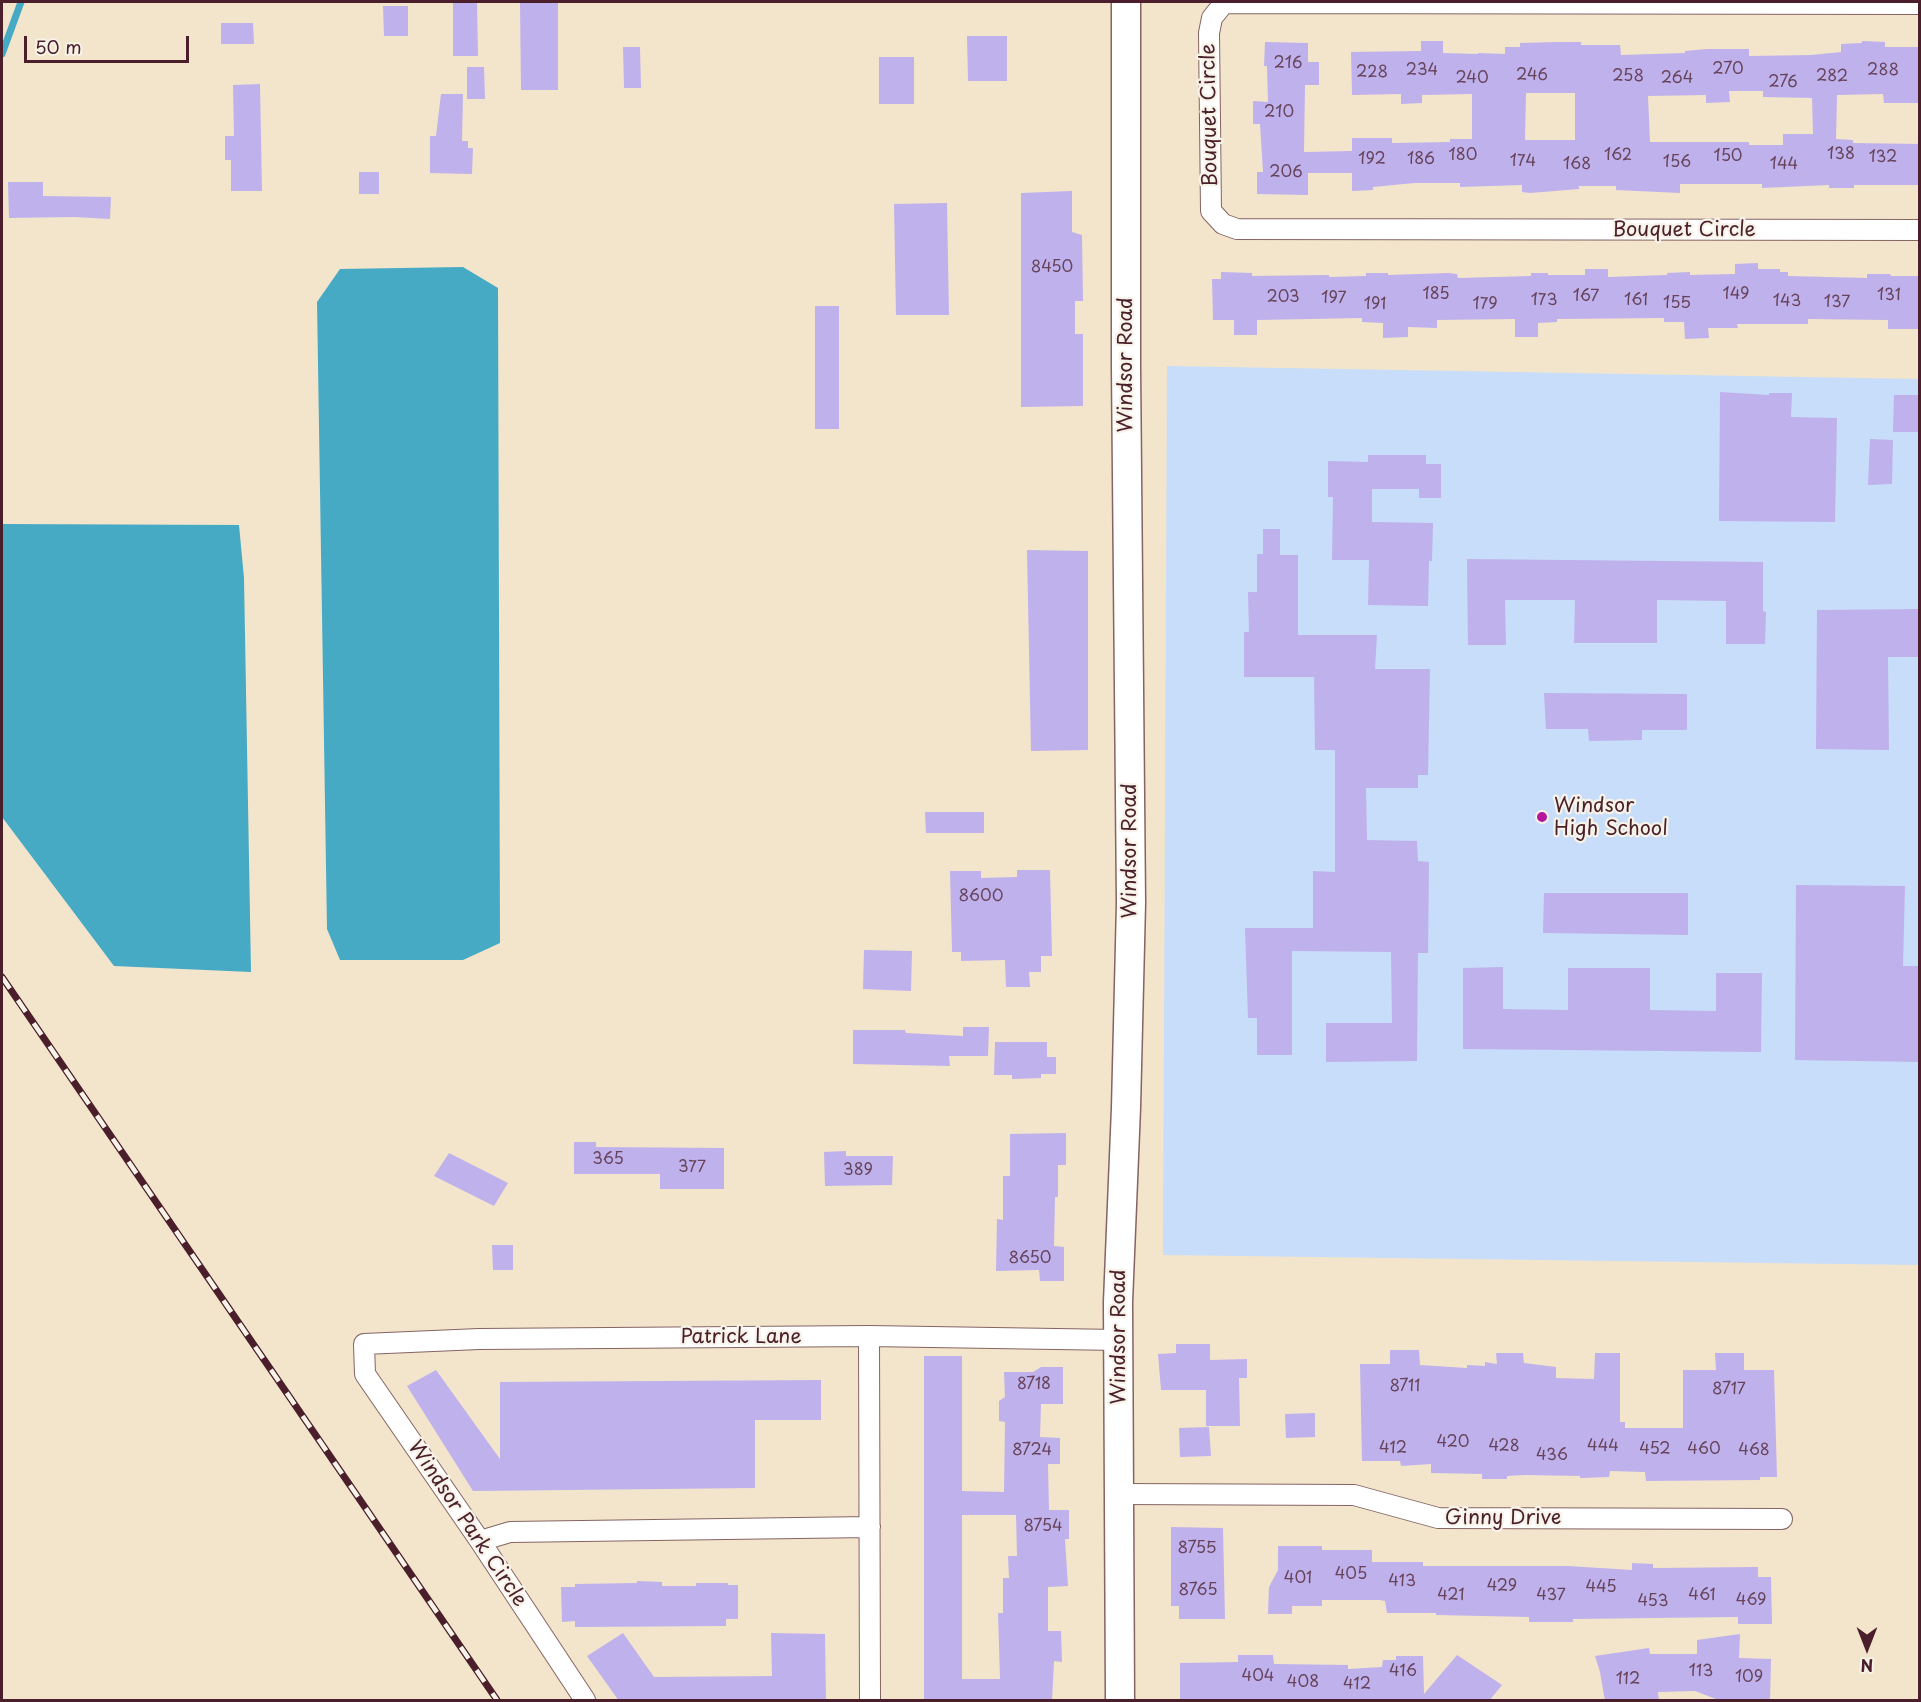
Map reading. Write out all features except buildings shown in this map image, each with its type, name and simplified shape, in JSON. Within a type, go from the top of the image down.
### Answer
[{"type":"main road","name":"Windsor Road","points":[[1120,1701],[1118,1340],[1131,903],[1126,367],[1126,2]]},
{"type":"street","name":"Bouquet Circle","points":[[1920,4],[1224,3],[1212,18],[1209,33],[1211,211],[1223,224],[1237,229],[1920,230]]},
{"type":"street","name":"Patrick Lane","points":[[364,1344],[479,1339],[869,1335],[1118,1340]]},
{"type":"street","points":[[869,1335],[870,1701]]},
{"type":"street","name":"Windsor Park Circle","points":[[364,1344],[365,1374],[480,1540],[585,1701]]},
{"type":"street","name":"Ginny Drive","points":[[1120,1494],[1354,1495],[1438,1518],[1782,1519]]},
{"type":"street","points":[[480,1540],[510,1532],[870,1527]]},
{"type":"shaded area","name":"Windsor High School","points":[[1167,366],[1919,379],[1919,1265],[1163,1255]]},
{"type":"water","points":[[463,267],[498,288],[500,943],[463,960],[340,960],[327,929],[317,302],[340,269]]},
{"type":"water","points":[[2,524],[239,525],[244,578],[251,972],[114,966],[2,817]]},
{"type":"waterway","points":[[2,54],[21,2]]},
{"type":"railway","points":[[2,977],[497,1700]]},
{"type":"place","name":"Windsor High School","points":[[1542,817]]}]
